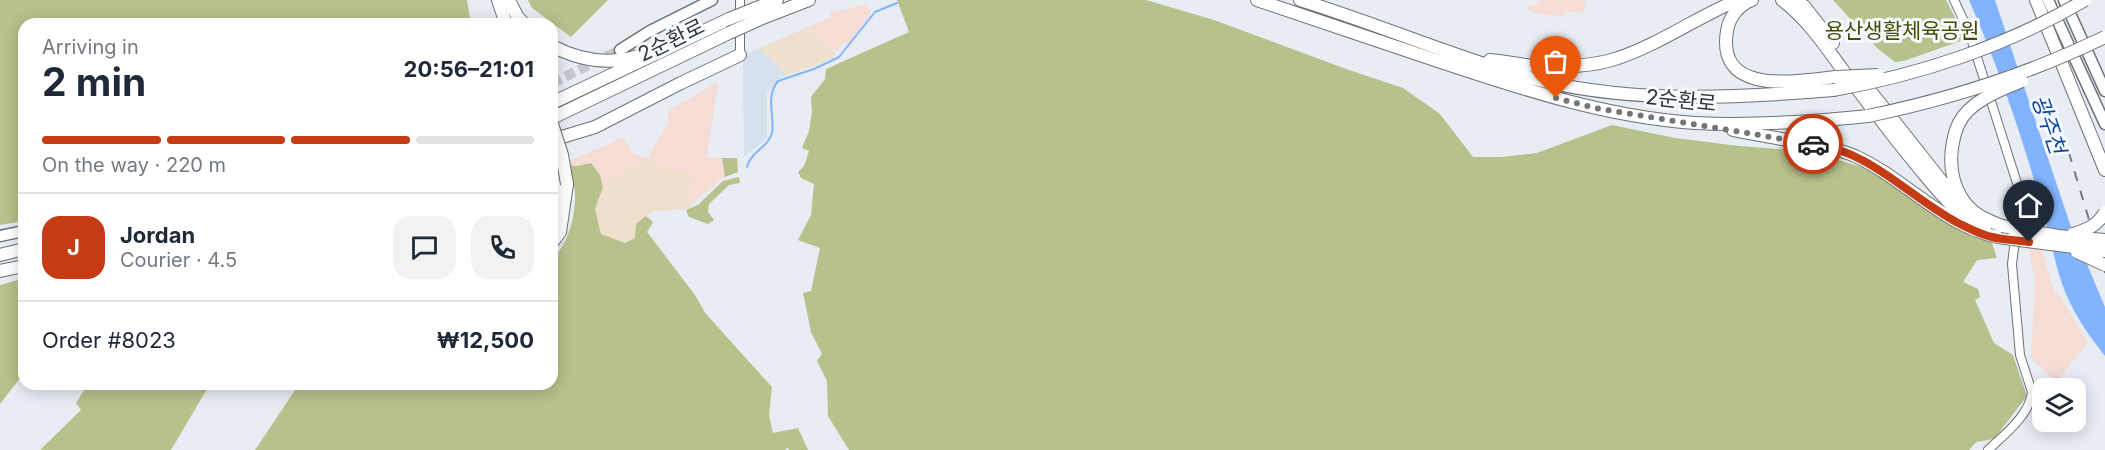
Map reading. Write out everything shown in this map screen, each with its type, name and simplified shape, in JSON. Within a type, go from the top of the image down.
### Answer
[{"type":"highway","points":[[498,0],[499,18]]},
{"type":"highway","points":[[498,0],[504,18]]},
{"type":"highway","points":[[508,0],[514,18]]},
{"type":"highway","points":[[508,0],[519,18]]},
{"type":"highway","name":"2순환로","points":[[558,115],[729,33],[777,0]]},
{"type":"highway","name":"2순환로","points":[[558,101],[729,19],[809,0]]},
{"type":"highway","name":"2순환로","points":[[1257,0],[1536,94],[1595,108],[1693,123],[1752,125],[1807,122],[1868,116],[1917,106],[1977,89],[2050,63],[2105,37]]},
{"type":"highway","name":"2순환로","points":[[1300,0],[1512,73],[1558,84],[1628,95],[1714,97],[1833,90],[1909,73],[1966,55],[2029,29],[2085,0]]},
{"type":"highway","points":[[1473,60],[1506,61],[1535,66],[1585,65],[1617,59],[1738,0]]},
{"type":"highway","points":[[1752,0],[1744,3],[1737,11],[1729,22],[1726,34],[1728,56],[1739,71],[1764,81],[1783,83],[1909,73]]},
{"type":"highway","points":[[1782,0],[1796,11],[1827,48],[1907,154],[1947,202],[1977,224],[2012,239]]},
{"type":"highway","points":[[1794,0],[1804,6],[1955,198],[1973,212],[2002,226],[2105,251]]},
{"type":"highway","points":[[2036,0],[2105,170]]},
{"type":"highway","points":[[558,48],[575,55],[610,62],[648,53],[706,31]]},
{"type":"highway","points":[[558,138],[595,127],[740,55]]},
{"type":"highway","points":[[1973,212],[1958,193],[1950,159],[1958,124],[1967,111],[1978,102],[2033,77],[2050,63]]},
{"type":"highway","points":[[1693,123],[1821,145],[1854,156],[1888,175],[1957,223],[1992,237],[2060,241],[2105,240]]},
{"type":"highway","points":[[558,143],[562,155],[560,232],[558,235]]},
{"type":"highway","points":[[558,176],[562,185],[558,200]]},
{"type":"highway","points":[[2060,241],[2096,224],[2105,212]]},
{"type":"highway","points":[[2060,241],[2105,265]]},
{"type":"highway","points":[[0,255],[18,250]]},
{"type":"highway","points":[[0,271],[18,267]]},
{"type":"main road","points":[[620,50],[712,0]]},
{"type":"main road","points":[[2048,0],[2105,124]]},
{"type":"main road","points":[[2064,0],[2105,91]]},
{"type":"main road","points":[[0,236],[18,232]]},
{"type":"street","points":[[740,0],[740,55]]},
{"type":"street","points":[[1954,0],[1969,32],[2023,202],[2023,217],[2012,264],[2020,355],[2032,392],[2029,406],[1988,450]]},
{"type":"shaded area","points":[[1539,0],[1585,0],[1584,13],[1565,11],[1564,16],[1547,15],[1527,9],[1530,5],[1533,7]]},
{"type":"shaded area","points":[[867,4],[871,13],[848,44],[845,42],[835,52],[808,27],[831,17],[830,13]]},
{"type":"shaded area","points":[[808,27],[837,55],[818,65],[787,75],[759,48]]},
{"type":"shaded area","points":[[759,48],[787,75],[778,79],[767,94],[767,136],[763,142],[744,156],[743,58]]},
{"type":"shaded area","points":[[718,82],[707,157],[722,158],[725,177],[694,202],[687,202],[685,196],[692,174],[654,166],[648,159],[638,166],[622,171],[603,187],[600,175],[591,163],[576,166],[563,163],[622,137],[633,153],[647,158],[669,121],[667,111]]},
{"type":"shaded area","points":[[647,158],[654,166],[693,174],[685,196],[687,202],[694,202],[690,208],[652,212],[646,216],[635,238],[625,243],[601,234],[595,209],[603,187],[622,171],[638,166]]},
{"type":"shaded area","points":[[2027,200],[2054,290],[2059,294],[2088,342],[2060,378],[2053,378],[2031,358],[2035,282],[2024,224]]},
{"type":"green space","points":[[0,0],[467,0],[470,18],[18,18],[18,222],[0,225]]},
{"type":"green space","points":[[528,0],[608,0],[571,37],[558,27],[558,18],[545,18],[532,8]]},
{"type":"green space","points":[[897,0],[1146,0],[1214,20],[1403,88],[1440,114],[1473,157],[1502,157],[1537,153],[1612,125],[1675,138],[1808,151],[1862,167],[1991,240],[1997,258],[1977,260],[1963,282],[1978,289],[1980,297],[1975,300],[1994,343],[2013,355],[2027,396],[1994,439],[1976,442],[1969,450],[849,450],[828,416],[827,381],[817,361],[822,354],[811,332],[803,293],[811,291],[820,248],[798,240],[811,215],[814,184],[801,178],[798,172],[804,166],[809,151],[802,148],[809,131],[812,112],[811,97],[825,79],[826,69],[909,32]]},
{"type":"green space","name":"용산생활체육공원","points":[[1833,0],[1946,0],[1966,39],[1904,61],[1895,62],[1877,48]]},
{"type":"green space","points":[[722,158],[737,158],[738,172],[725,177]]},
{"type":"green space","points":[[591,163],[600,175],[603,187],[595,209],[601,234],[625,243],[635,238],[636,224],[646,216],[653,222],[647,232],[695,295],[706,314],[772,387],[769,415],[773,433],[798,428],[808,450],[789,450],[788,448],[784,450],[255,450],[295,390],[558,390],[558,253],[573,219],[575,201],[574,189],[565,165],[576,166]]},
{"type":"green space","points":[[739,177],[740,183],[729,185],[709,204],[708,212],[714,220],[708,224],[689,217],[686,210],[698,205],[723,181]]},
{"type":"green space","points":[[18,280],[18,381],[0,404],[0,285]]},
{"type":"green space","points":[[84,390],[206,390],[171,450],[40,450],[81,410],[76,403]]},
{"type":"water","points":[[1969,0],[1995,0],[2070,224],[2105,307],[2105,356],[2088,334],[2062,284],[2019,131]]},
{"type":"waterway","points":[[747,167],[752,157],[767,142],[772,133],[771,100],[778,81],[814,69],[839,57],[875,12],[897,3]]},
{"type":"tunnel","points":[[558,80],[620,50]]},
{"type":"railway","points":[[2054,115],[2069,153],[2105,273]]},
{"type":"way so far","points":[[1556,98],[1595,108],[1813,144]]},
{"type":"route","points":[[1813,144],[1854,156],[1871,165],[1957,223],[1992,237],[2029,242]]},
{"type":"water label","name":"광주천","points":[[2049,124]]}]
